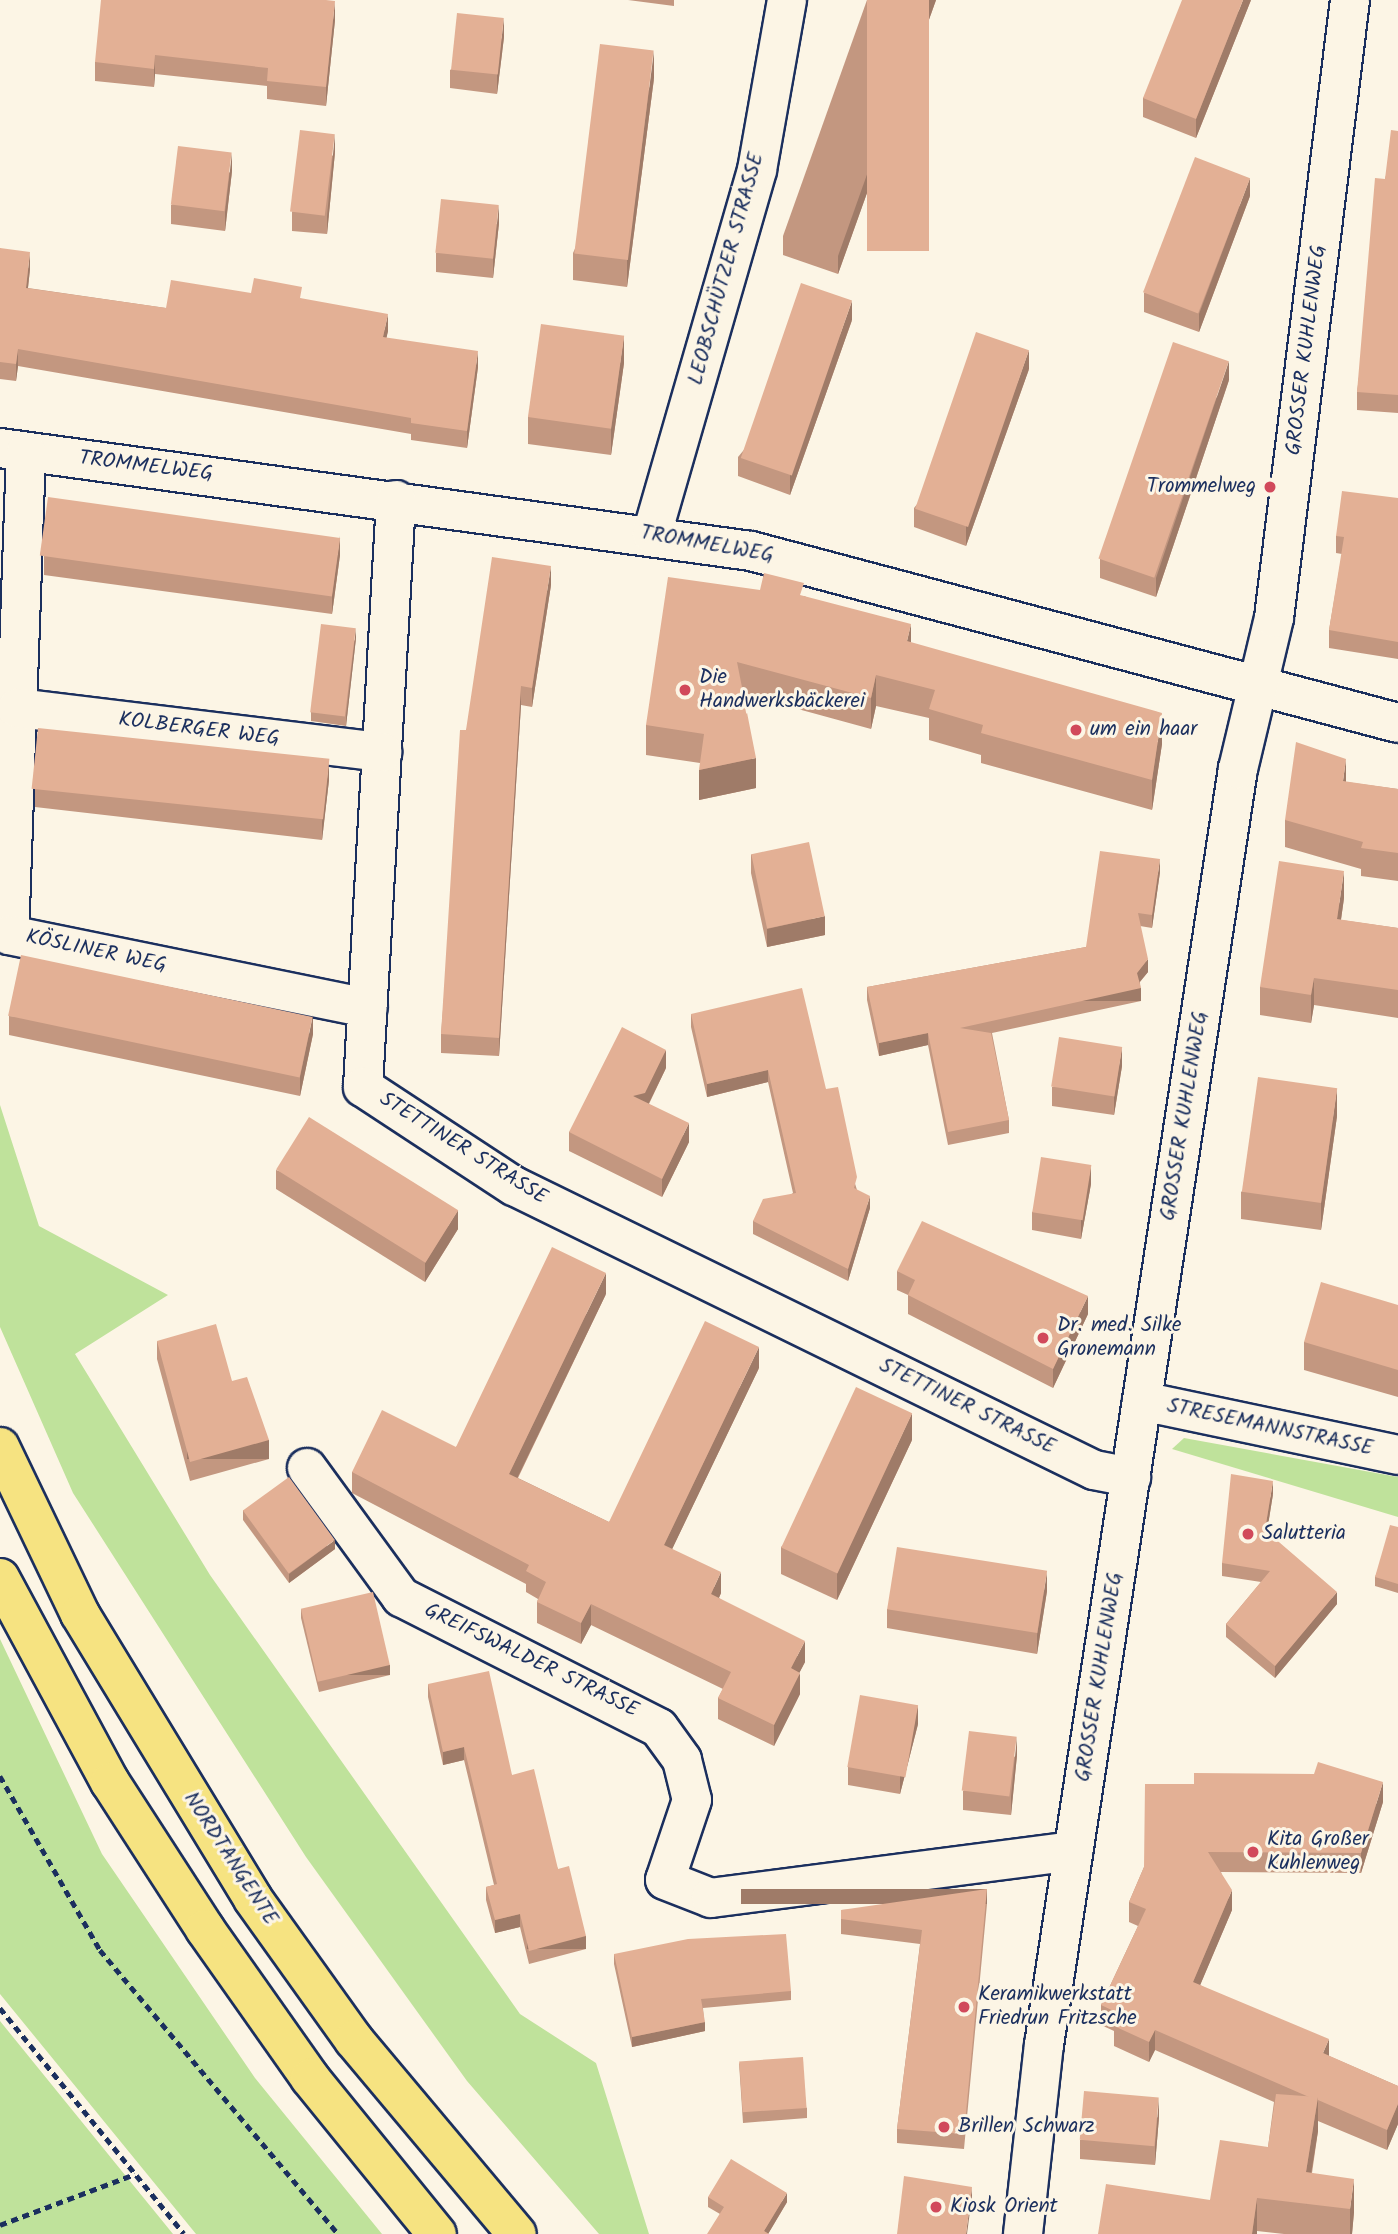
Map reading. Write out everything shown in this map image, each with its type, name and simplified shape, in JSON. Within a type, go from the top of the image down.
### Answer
[{"type":"highway","name":"NORDTANGENTE","points":[[0,1447],[80,1614],[253,1899],[354,2040],[517,2234]]},
{"type":"highway","points":[[0,1578],[110,1782],[205,1929],[310,2078],[437,2234]]},
{"type":"street","name":"LEOBSCHÜTZER STRASSE","points":[[652,534],[757,170],[787,0]]},
{"type":"street","name":"GROSSER KUHLENWEG","points":[[1023,2234],[1073,1851],[1238,769],[1274,618],[1350,0]]},
{"type":"street","name":"TROMMELWEG","points":[[13,450],[652,534],[831,569],[1398,723]]},
{"type":"street","name":"KÖSLINER WEG","points":[[13,450],[17,708],[9,935],[368,1008]]},
{"type":"street","name":"STETTINER STRASSE","points":[[396,500],[363,1087],[514,1186],[1094,1470],[1131,1477]]},
{"type":"street","name":"KOLBERGER WEG","points":[[17,708],[382,752]]},
{"type":"street","name":"STRESEMANNSTRASSE","points":[[1142,1401],[1398,1455]]},
{"type":"street","name":"GREIFSWALDER STRASSE","points":[[307,1468],[401,1597],[659,1728],[682,1760],[692,1800],[665,1880],[711,1898],[1073,1851]]},
{"type":"path","points":[[0,1776],[100,1950],[338,2234]]},
{"type":"path","points":[[0,2008],[184,2234]]},
{"type":"path","points":[[0,2225],[135,2174]]},
{"type":"green space","points":[[0,1105],[39,1226],[168,1295],[75,1354],[210,1575],[520,2014],[596,2063],[649,2234],[599,2234],[467,2081],[306,1857],[73,1493],[0,1327]]},
{"type":"green space","points":[[1184,1438],[1398,1477],[1398,1517],[1172,1449]]},
{"type":"green space","points":[[0,1639],[102,1854],[255,2078],[382,2234],[196,2234],[0,1994]]},
{"type":"green space","points":[[0,2021],[125,2175],[173,2234],[0,2234]]},
{"type":"building","points":[[101,0],[335,1],[326,87],[267,81],[268,68],[155,55],[154,69],[95,62]]},
{"type":"building","points":[[867,0],[929,0],[929,251],[867,251]]},
{"type":"building","points":[[1182,0],[1243,0],[1196,119],[1143,98]]},
{"type":"building","points":[[457,13],[504,18],[498,75],[451,70]]},
{"type":"building","points":[[600,44],[654,51],[628,260],[574,253]]},
{"type":"building","points":[[300,130],[335,134],[325,216],[290,211]]},
{"type":"building","points":[[1391,130],[1398,131],[1398,395],[1357,392],[1375,178],[1385,179]]},
{"type":"building","points":[[178,146],[232,153],[224,211],[171,205]]},
{"type":"building","points":[[1195,157],[1250,178],[1198,314],[1143,292]]},
{"type":"building","points":[[441,199],[499,205],[493,259],[435,253]]},
{"type":"building","points":[[0,248],[30,252],[26,288],[166,308],[171,280],[251,293],[254,278],[302,287],[300,298],[388,314],[383,337],[478,351],[467,431],[411,423],[411,418],[18,349],[16,364],[0,362]]},
{"type":"building","points":[[801,283],[852,301],[792,476],[741,458]]},
{"type":"building","points":[[541,324],[624,336],[611,429],[528,417]]},
{"type":"building","points":[[976,332],[1029,350],[968,527],[915,509]]},
{"type":"building","points":[[1173,342],[1229,361],[1154,578],[1098,559]]},
{"type":"building","points":[[1342,491],[1398,498],[1398,642],[1329,630],[1344,537],[1336,536]]},
{"type":"building","points":[[48,497],[340,538],[332,596],[40,555]]},
{"type":"building","points":[[492,557],[551,566],[532,688],[521,686],[499,1038],[441,1034],[460,730],[466,730]]},
{"type":"building","points":[[764,573],[804,583],[800,595],[911,624],[907,641],[1162,713],[1152,780],[981,733],[983,725],[929,709],[935,690],[876,675],[871,698],[737,662],[756,758],[699,770],[704,734],[646,725],[668,577],[760,590]]},
{"type":"building","points":[[321,624],[356,628],[345,717],[310,712]]},
{"type":"building","points":[[38,728],[329,759],[323,819],[32,789]]},
{"type":"building","points":[[1296,742],[1346,759],[1343,781],[1398,789],[1398,853],[1361,848],[1363,842],[1285,820]]},
{"type":"building","points":[[809,842],[825,916],[767,929],[751,854]]},
{"type":"building","points":[[1100,851],[1160,859],[1152,915],[1138,913],[1148,959],[1137,973],[1141,988],[960,1028],[991,1033],[1009,1120],[948,1132],[928,1033],[879,1043],[867,987],[1086,947]]},
{"type":"building","points":[[1279,861],[1344,871],[1337,919],[1398,928],[1398,990],[1314,978],[1311,995],[1260,987]]},
{"type":"building","points":[[21,955],[312,1017],[300,1078],[8,1016]]},
{"type":"building","points":[[802,988],[826,1089],[838,1087],[857,1177],[854,1188],[870,1196],[848,1269],[753,1221],[763,1199],[796,1193],[768,1070],[707,1084],[691,1014]]},
{"type":"building","points":[[622,1027],[666,1050],[645,1093],[633,1096],[689,1123],[662,1179],[569,1132]]},
{"type":"building","points":[[1059,1037],[1122,1047],[1114,1096],[1051,1086]]},
{"type":"building","points":[[1258,1077],[1337,1088],[1321,1203],[1242,1192]]},
{"type":"building","points":[[309,1117],[458,1210],[425,1263],[276,1170]]},
{"type":"building","points":[[1041,1157],[1091,1165],[1083,1220],[1032,1212]]},
{"type":"building","points":[[922,1221],[1088,1296],[1053,1369],[908,1295],[915,1280],[897,1271]]},
{"type":"building","points":[[552,1247],[606,1273],[509,1474],[609,1522],[705,1321],[759,1347],[664,1545],[721,1572],[711,1594],[805,1641],[791,1668],[800,1673],[774,1725],[718,1698],[731,1672],[591,1604],[581,1623],[537,1602],[546,1582],[526,1571],[529,1565],[352,1472],[382,1410],[456,1447]]},
{"type":"building","points":[[1321,1282],[1398,1305],[1398,1370],[1304,1342]]},
{"type":"building","points":[[216,1324],[232,1381],[247,1377],[269,1440],[190,1462],[157,1341]]},
{"type":"building","points":[[856,1387],[912,1413],[837,1574],[781,1547]]},
{"type":"building","points":[[1231,1474],[1273,1481],[1265,1530],[1337,1592],[1275,1666],[1226,1624],[1270,1571],[1222,1563]]},
{"type":"building","points":[[289,1477],[335,1540],[289,1574],[243,1511]]},
{"type":"building","points":[[1390,1525],[1398,1527],[1398,1584],[1375,1577]]},
{"type":"building","points":[[897,1547],[1047,1571],[1037,1633],[887,1609]]},
{"type":"building","points":[[373,1592],[390,1665],[318,1682],[301,1609]]},
{"type":"building","points":[[489,1671],[512,1775],[534,1769],[558,1869],[569,1866],[586,1936],[529,1951],[520,1914],[495,1920],[486,1887],[497,1884],[464,1747],[443,1752],[428,1684]]},
{"type":"building","points":[[860,1695],[918,1705],[905,1777],[847,1767]]},
{"type":"building","points":[[969,1731],[1017,1737],[1009,1796],[962,1791]]},
{"type":"building","points":[[1318,1762],[1383,1782],[1361,1853],[1208,1852],[1232,1890],[1193,1982],[1329,2039],[1323,2053],[1398,2086],[1398,2104],[1387,2130],[1318,2100],[1318,2097],[1309,2097],[1155,2030],[1149,2042],[1114,2026],[1120,2014],[1101,2005],[1146,1909],[1129,1902],[1144,1867],[1145,1784],[1194,1784],[1194,1773],[1314,1774]]},
{"type":"building","points":[[987,1889],[964,2134],[897,2129],[922,1930],[841,1919],[841,1910]]},
{"type":"building","points":[[786,1934],[791,1991],[701,1999],[705,2022],[632,2037],[614,1954],[688,1939]]},
{"type":"building","points":[[803,2057],[807,2108],[743,2112],[739,2061]]},
{"type":"building","points":[[1084,2091],[1159,2098],[1154,2146],[1080,2140]]},
{"type":"building","points":[[1276,2094],[1318,2097],[1306,2172],[1354,2179],[1350,2209],[1257,2198],[1252,2234],[1098,2234],[1106,2184],[1210,2200],[1220,2140],[1268,2147]]},
{"type":"building","points":[[731,2159],[787,2193],[764,2231],[769,2234],[707,2234],[724,2207],[708,2197]]},
{"type":"building","name":"Kiosk Orient","points":[[904,2176],[972,2187],[966,2234],[897,2234]]},
{"type":"place","name":"Trommelweg","points":[[1270,487]]},
{"type":"place","name":"Die Handwerksbäckerei","points":[[685,690]]},
{"type":"place","name":"um ein haar","points":[[1076,730]]},
{"type":"place","name":"Dr. med. Silke Gronemann","points":[[1043,1338]]},
{"type":"place","name":"Salutteria","points":[[1248,1534]]},
{"type":"place","name":"Kita Großer Kuhlenweg","points":[[1253,1852]]},
{"type":"place","name":"Keramikwerkstatt Friedrun Fritzsche","points":[[964,2007]]},
{"type":"place","name":"Brillen Schwarz","points":[[944,2127]]},
{"type":"place","name":"Kiosk Orient","points":[[936,2207]]}]
